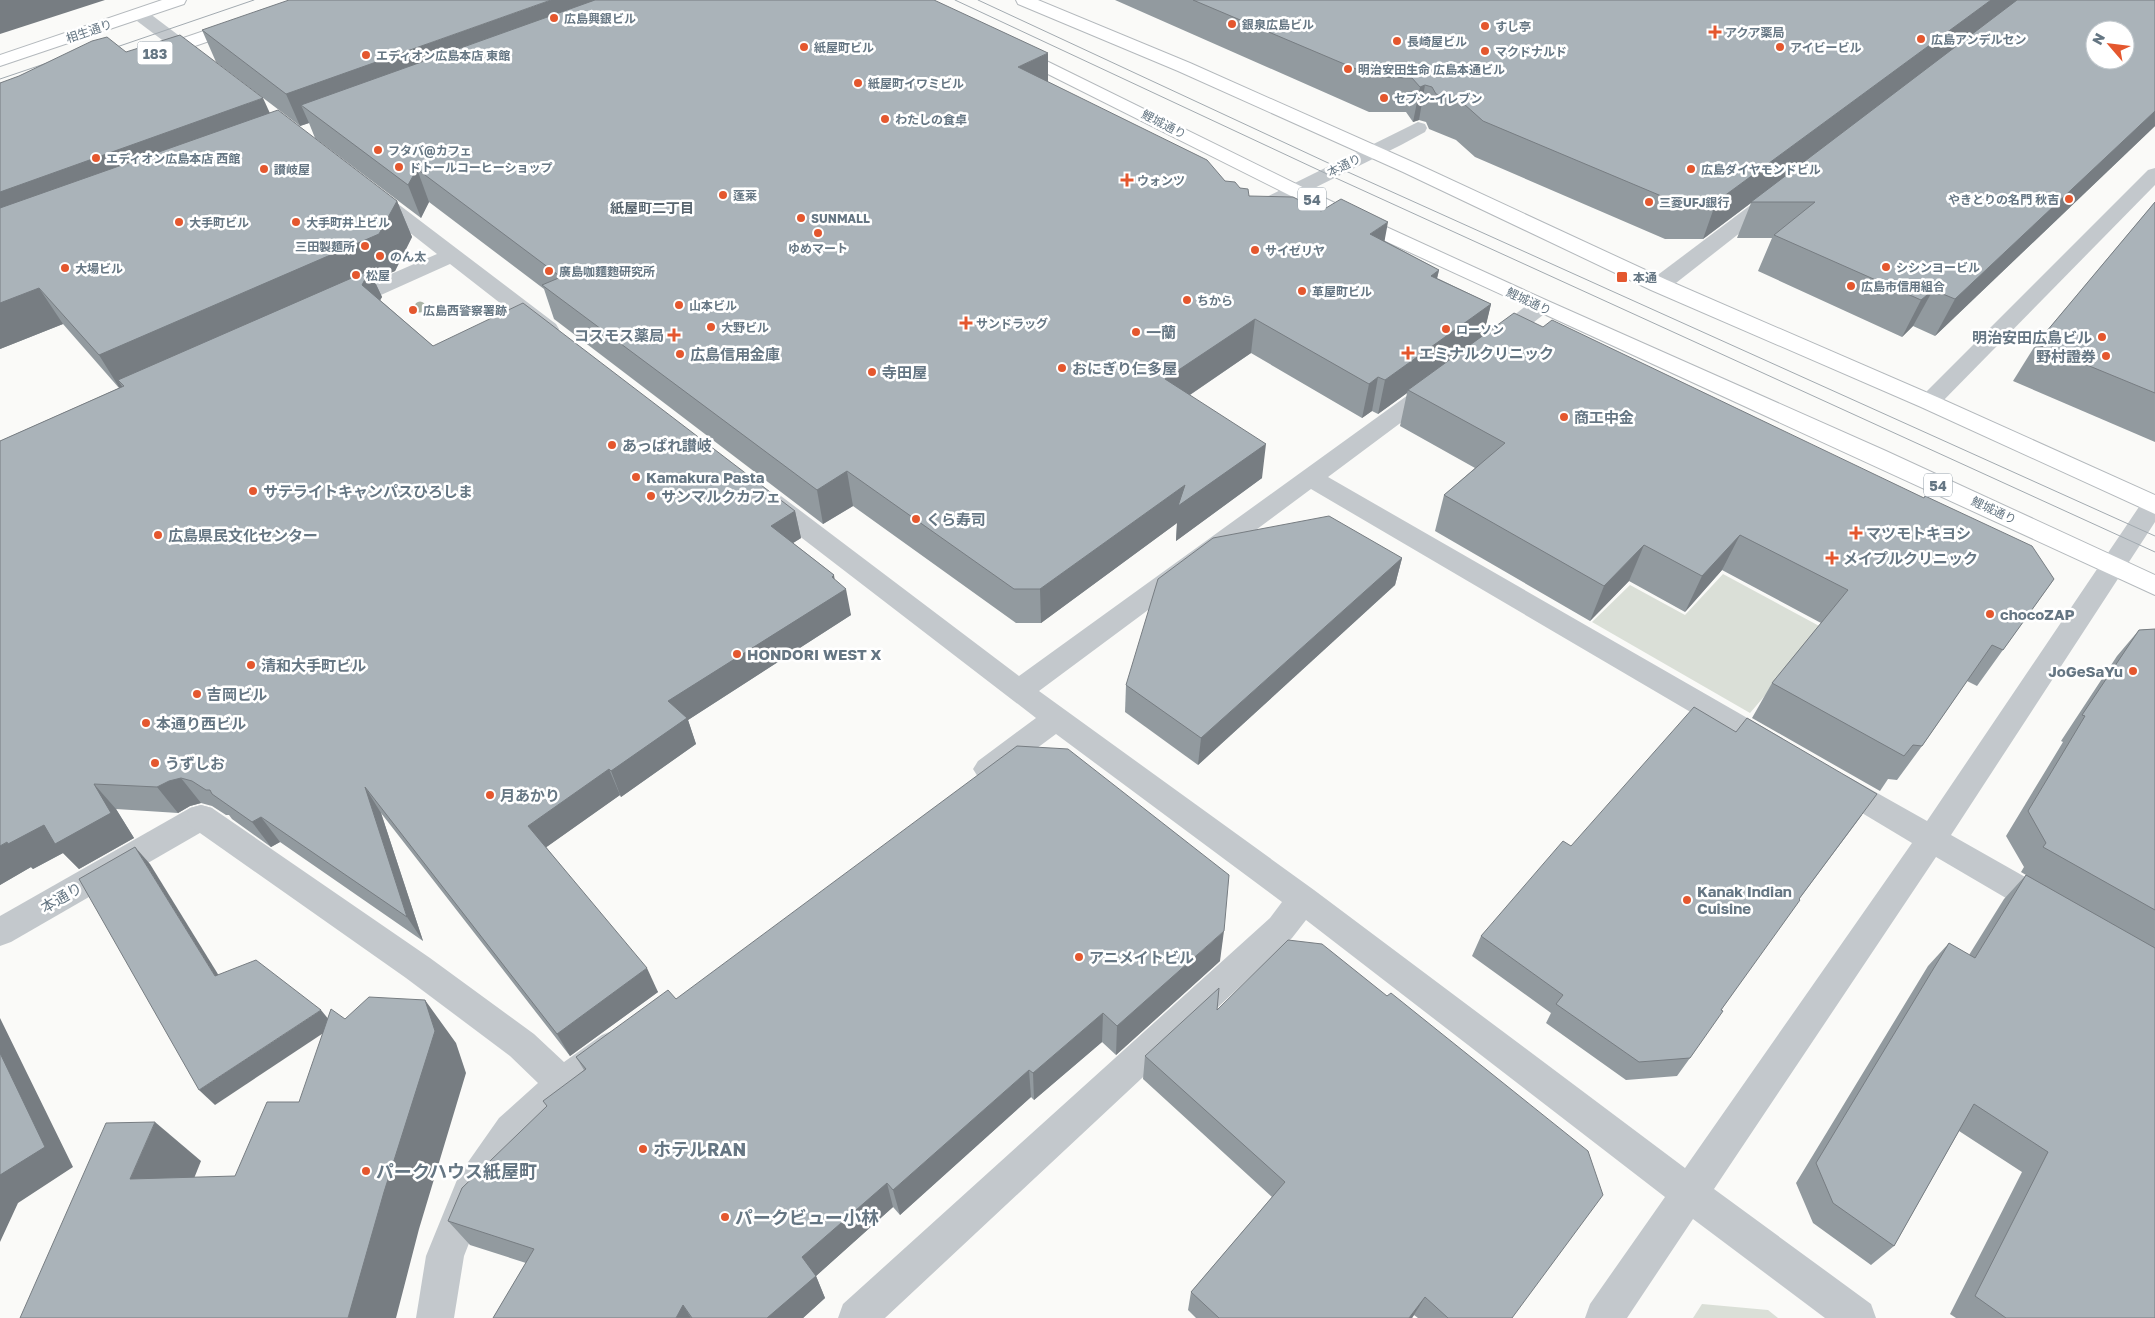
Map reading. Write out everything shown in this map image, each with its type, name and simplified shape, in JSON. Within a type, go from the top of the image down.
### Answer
[{"type":"highway","name":"相生通り","points":[[0,61],[178,0]]},
{"type":"highway","name":"183","points":[[137,59],[311,0]]},
{"type":"highway","points":[[1024,0],[1184,67],[1659,285],[1930,402],[2155,504]]},
{"type":"highway","name":"鯉城通り","points":[[998,42],[1340,213],[2155,586]]},
{"type":"street","points":[[139,14],[221,76]]},
{"type":"street","name":"本通り","points":[[1244,216],[1418,128]]},
{"type":"street","points":[[1930,402],[2155,174]]},
{"type":"street","points":[[350,177],[567,344]]},
{"type":"street","points":[[1659,285],[1788,185]]},
{"type":"street","points":[[322,313],[452,255]]},
{"type":"street","points":[[1476,356],[1540,306]]},
{"type":"street","points":[[1019,691],[1453,373]]},
{"type":"street","points":[[1311,478],[1792,758]]},
{"type":"street","points":[[747,483],[1019,691],[1303,900],[1857,1318]]},
{"type":"street","points":[[1604,1318],[1932,838],[2155,504]]},
{"type":"street","points":[[966,785],[1057,718]]},
{"type":"street","points":[[1818,773],[2071,919]]},
{"type":"street","name":"本通り","points":[[0,932],[201,817],[418,968],[522,1045],[563,1084]]},
{"type":"street","points":[[857,1318],[1281,928],[1303,900]]},
{"type":"street","points":[[435,1318],[445,1256],[472,1188],[512,1130],[563,1084],[634,1031]]},
{"type":"shaded area","points":[[1723,574],[1823,628],[1750,713],[1592,622],[1630,585],[1685,615]]},
{"type":"shaded area","points":[[1702,1304],[1768,1310],[1778,1318],[1693,1318]]},
{"type":"building","name":"エディオン広島本店 東館","points":[[289,0],[551,0],[286,94],[202,30]]},
{"type":"building","points":[[595,0],[934,0],[1048,53],[1018,67],[1207,160],[1225,181],[1235,182],[1240,188],[1248,189],[1249,196],[1293,197],[1321,211],[1341,199],[1388,222],[1370,234],[1439,270],[1431,276],[1491,304],[1385,380],[1378,377],[1369,384],[1255,319],[1165,379],[1266,444],[1178,506],[1185,485],[1040,589],[1014,589],[847,471],[817,490],[542,285],[561,277],[417,169],[408,185],[301,105]]},
{"type":"building","points":[[1193,0],[1991,0],[1716,202],[1678,203],[1483,121],[1464,104],[1436,94],[1432,87],[1425,85],[1420,87],[1412,78],[1375,77]]},
{"type":"building","points":[[2017,0],[2155,0],[2155,111],[1955,299],[1933,290],[1921,300],[1774,235],[1815,202],[1751,202]]},
{"type":"building","points":[[180,35],[263,98],[0,192],[0,83],[19,76],[92,41],[107,37],[126,52]]},
{"type":"building","points":[[278,110],[397,201],[379,234],[99,355],[39,288],[0,303],[0,208]]},
{"type":"building","points":[[2155,202],[2155,393],[2036,344]]},
{"type":"building","points":[[370,270],[362,285],[433,346],[523,303],[795,511],[771,526],[834,575],[832,577],[846,589],[668,701],[687,718],[611,771],[609,769],[528,826],[647,968],[557,1034],[365,787],[407,917],[261,817],[252,822],[212,794],[210,790],[206,790],[192,781],[181,778],[157,787],[94,784],[111,813],[55,844],[44,825],[8,844],[7,842],[0,846],[0,441],[124,386],[118,380]]},
{"type":"building","points":[[1514,313],[1543,327],[1552,320],[1924,498],[1925,496],[2032,546],[2054,579],[2003,650],[1992,645],[1922,746],[1913,745],[1904,756],[1772,683],[1848,590],[1740,535],[1702,576],[1644,545],[1604,586],[1444,495],[1505,443],[1408,390]]},
{"type":"building","points":[[1329,516],[1402,558],[1201,738],[1126,685],[1158,579],[1213,538]]},
{"type":"building","points":[[2155,629],[2155,910],[2043,847],[2046,843],[2028,811],[2085,716],[2082,715],[2139,630]]},
{"type":"building","points":[[1694,707],[1736,732],[1747,718],[1877,794],[1799,899],[1721,1010],[1723,1011],[1690,1058],[1639,1062],[1556,1004],[1563,995],[1481,936],[1563,841],[1571,846]]},
{"type":"building","points":[[1017,746],[1068,749],[1229,875],[1224,931],[1117,1026],[1103,1013],[1033,1073],[1029,1070],[893,1190],[887,1183],[802,1257],[816,1276],[767,1318],[692,1318],[683,1305],[676,1318],[493,1318],[534,1249],[448,1221],[462,1188],[547,1106],[543,1101],[586,1069],[576,1057],[668,990],[676,999]]},
{"type":"building","points":[[135,847],[215,976],[256,960],[321,1010],[199,1090],[79,879]]},
{"type":"building","points":[[2026,875],[2155,948],[2155,1318],[2006,1318],[1975,1296],[2048,1152],[1974,1104],[1894,1246],[1833,1203],[1816,1163],[1949,943],[1975,958]]},
{"type":"building","points":[[1288,940],[1322,944],[1387,996],[1391,993],[1588,1151],[1603,1195],[1512,1318],[1448,1318],[1425,1297],[1409,1318],[1219,1318],[1191,1292],[1285,1182],[1145,1056],[1219,988],[1217,1010]]},
{"type":"building","points":[[369,997],[425,1000],[435,1031],[384,1192],[348,1318],[20,1318],[106,1123],[155,1122],[130,1179],[235,1176],[267,1102],[299,1102],[331,1009],[345,1019]]},
{"type":"building","points":[[0,1053],[45,1147],[0,1175]]},
{"type":"tram line","points":[[105,51],[254,0]]},
{"type":"tram line","points":[[955,0],[1327,174],[2155,552]]},
{"type":"tram line","points":[[978,0],[1339,168],[2155,536]]},
{"type":"tram line","points":[[0,79],[62,58]]},
{"type":"place","name":"広島興銀ビル","points":[[554,18]]},
{"type":"place","name":"銀泉広島ビル","points":[[1232,24]]},
{"type":"place","name":"すし亭","points":[[1485,26]]},
{"type":"place","name":"アクア薬局","points":[[1715,32]]},
{"type":"place","name":"広島アンデルセン","points":[[1921,39]]},
{"type":"place","name":"長崎屋ビル","points":[[1397,41]]},
{"type":"place","name":"紙屋町ビル","points":[[804,47]]},
{"type":"place","name":"アイビービル","points":[[1780,47]]},
{"type":"place","name":"マクドナルド","points":[[1485,51]]},
{"type":"place","name":"エディオン広島本店 東館","points":[[366,55]]},
{"type":"place","name":"明治安田生命 広島本通ビル","points":[[1348,69]]},
{"type":"place","name":"紙屋町イワミビル","points":[[858,83]]},
{"type":"place","name":"セブン-イレブン","points":[[1384,98]]},
{"type":"place","name":"わたしの食卓","points":[[885,119]]},
{"type":"place","name":"フタバ@カフェ","points":[[378,150]]},
{"type":"place","name":"エディオン広島本店 西館","points":[[96,158]]},
{"type":"place","name":"ドトールコーヒーショップ","points":[[399,167]]},
{"type":"place","name":"讃岐屋","points":[[264,169]]},
{"type":"place","name":"広島ダイヤモンドビル","points":[[1691,169]]},
{"type":"place","name":"ウォンツ","points":[[1127,180]]},
{"type":"place","name":"蓬莱","points":[[723,195]]},
{"type":"place","name":"やきとりの名門 秋吉","points":[[2069,199]]},
{"type":"place","name":"三菱UFJ銀行","points":[[1649,202]]},
{"type":"place","name":"SUNMALL","points":[[801,218]]},
{"type":"place","name":"大手町ビル","points":[[179,222]]},
{"type":"place","name":"大手町井上ビル","points":[[296,222]]},
{"type":"place","name":"ゆめマート","points":[[818,233]]},
{"type":"place","name":"三田製麺所","points":[[365,246]]},
{"type":"place","name":"サイゼリヤ","points":[[1255,250]]},
{"type":"place","name":"のん太","points":[[380,256]]},
{"type":"place","name":"シシンヨービル","points":[[1886,267]]},
{"type":"place","name":"大場ビル","points":[[65,268]]},
{"type":"place","name":"廣島咖麵麭研究所","points":[[549,271]]},
{"type":"place","name":"松屋","points":[[356,275]]},
{"type":"place","name":"本通","points":[[1622,277]]},
{"type":"place","name":"広島市信用組合","points":[[1851,286]]},
{"type":"place","name":"革屋町ビル","points":[[1302,291]]},
{"type":"place","name":"ちから","points":[[1187,300]]},
{"type":"place","name":"山本ビル","points":[[679,305]]},
{"type":"place","name":"広島西警察署跡","points":[[413,310]]},
{"type":"place","name":"サンドラッグ","points":[[966,323]]},
{"type":"place","name":"大野ビル","points":[[711,327]]},
{"type":"place","name":"ローソン","points":[[1446,329]]},
{"type":"place","name":"一蘭","points":[[1136,332]]},
{"type":"place","name":"コスモス薬局","points":[[674,335]]},
{"type":"place","name":"明治安田広島ビル","points":[[2102,337]]},
{"type":"place","name":"エミナルクリニック","points":[[1408,353]]},
{"type":"place","name":"広島信用金庫","points":[[680,354]]},
{"type":"place","name":"野村證券","points":[[2106,356]]},
{"type":"place","name":"おにぎり仁多屋","points":[[1062,368]]},
{"type":"place","name":"寺田屋","points":[[872,372]]},
{"type":"place","name":"商工中金","points":[[1564,417]]},
{"type":"place","name":"あっぱれ讃岐","points":[[612,445]]},
{"type":"place","name":"Kamakura Pasta","points":[[636,477]]},
{"type":"place","name":"サテライトキャンパスひろしま","points":[[253,491]]},
{"type":"place","name":"サンマルクカフェ","points":[[651,496]]},
{"type":"place","name":"くら寿司","points":[[916,519]]},
{"type":"place","name":"マツモトキヨシ","points":[[1856,533]]},
{"type":"place","name":"広島県民文化センター","points":[[158,535]]},
{"type":"place","name":"メイプルクリニック","points":[[1832,558]]},
{"type":"place","name":"chocoZAP","points":[[1990,614]]},
{"type":"place","name":"HONDORI WEST X","points":[[737,654]]},
{"type":"place","name":"清和大手町ビル","points":[[251,665]]},
{"type":"place","name":"JoGeSaYu","points":[[2133,671]]},
{"type":"place","name":"吉岡ビル","points":[[197,694]]},
{"type":"place","name":"本通り西ビル","points":[[146,723]]},
{"type":"place","name":"うずしお","points":[[155,763]]},
{"type":"place","name":"月あかり","points":[[490,795]]},
{"type":"place","name":"Kanak Indian Cuisine","points":[[1687,900]]},
{"type":"place","name":"アニメイトビル","points":[[1079,957]]},
{"type":"place","name":"ホテルRAN","points":[[643,1149]]},
{"type":"place","name":"パークハウス紙屋町","points":[[366,1171]]},
{"type":"place","name":"パークビュー小林","points":[[725,1217]]},
{"type":"district","name":"紙屋町二丁目","points":[[652,207]]}]
